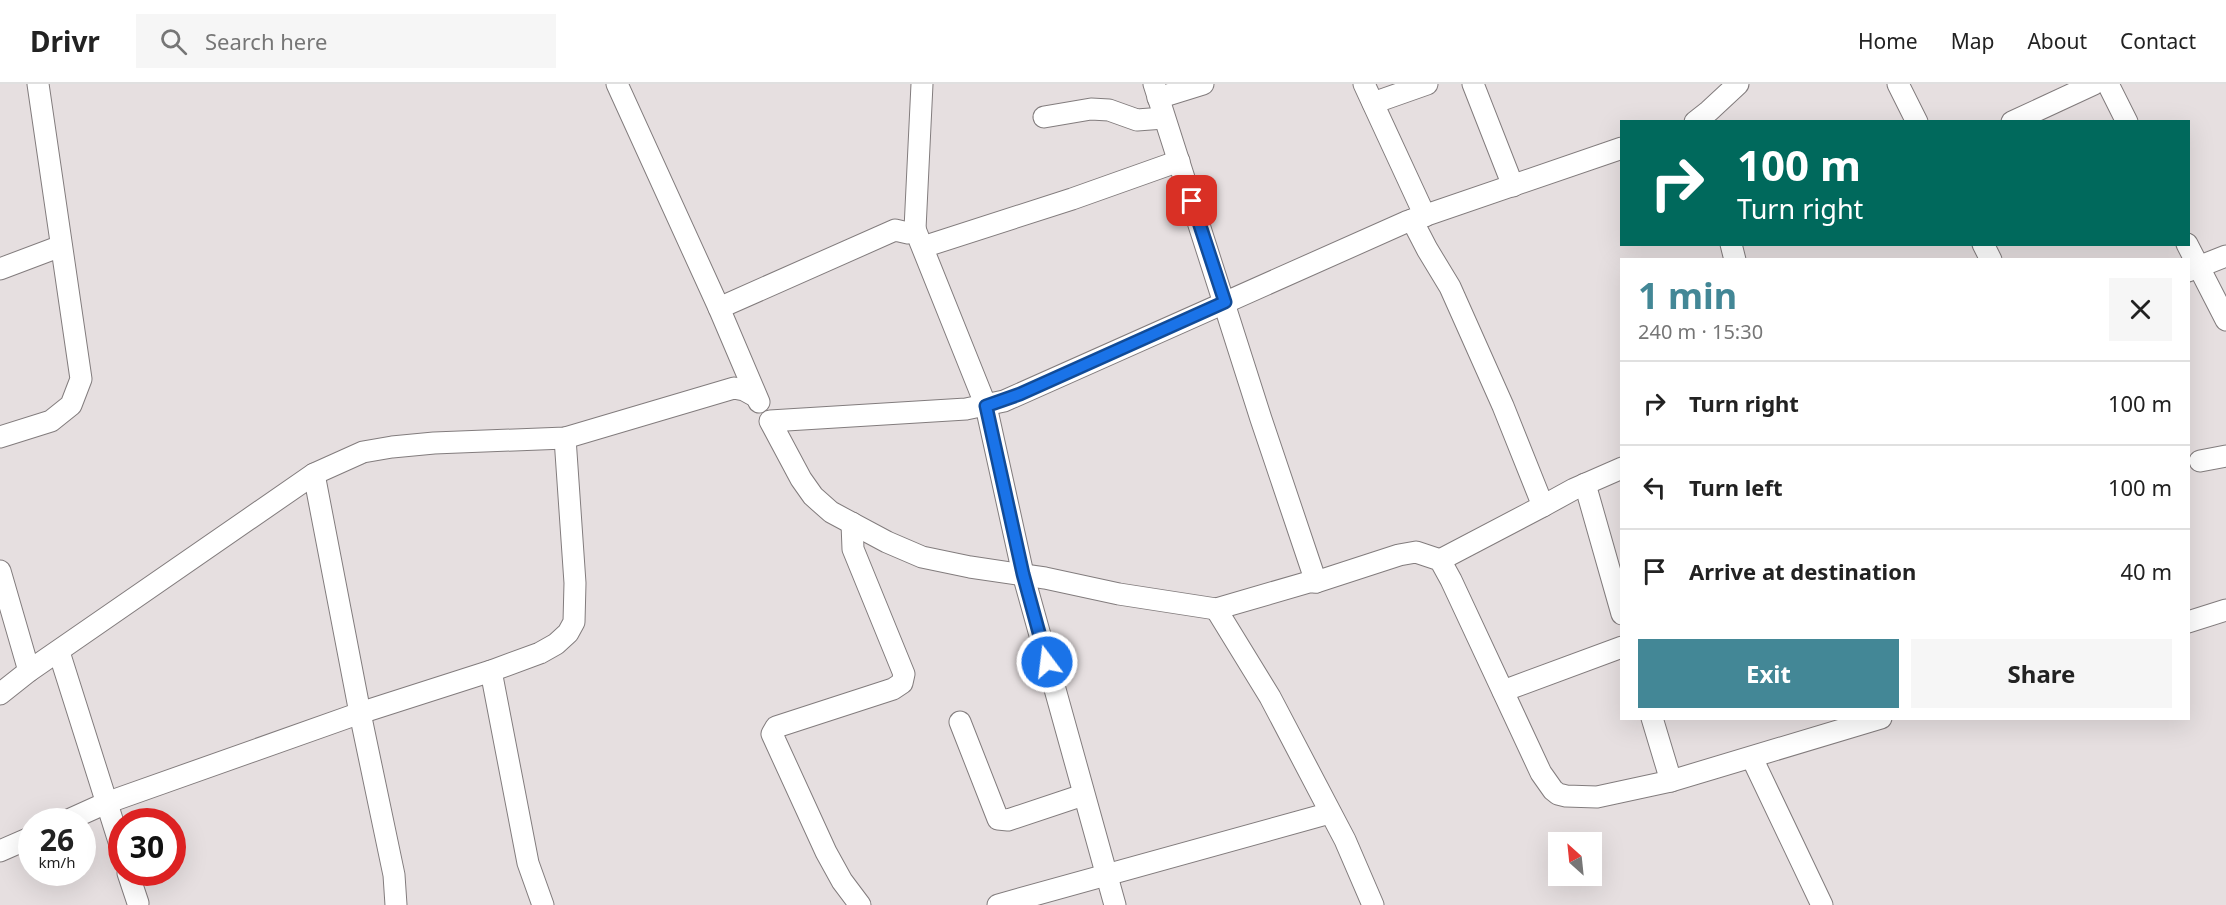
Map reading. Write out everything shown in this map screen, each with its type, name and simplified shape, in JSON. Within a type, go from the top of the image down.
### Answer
[{"type":"street","points":[[0,437],[51,421],[71,405],[81,379],[38,84]]},
{"type":"street","points":[[617,84],[719,308],[755,396],[793,465],[813,496],[831,512],[903,550],[922,557],[970,567],[1023,574],[1119,594],[1216,609],[1309,582],[1316,582],[1399,555],[1416,552],[1440,560],[1541,773],[1553,790],[1566,796],[1597,797],[1671,781],[1875,720]]},
{"type":"street","points":[[923,84],[919,238],[986,406],[1023,574],[1115,905]]},
{"type":"street","points":[[1044,117],[1091,110],[1109,110],[1137,120],[1159,100],[1203,84]]},
{"type":"street","points":[[1427,84],[1368,93],[1419,218],[1427,249],[1450,287],[1503,406],[1543,506]]},
{"type":"street","points":[[1473,84],[1513,186]]},
{"type":"street","points":[[1898,84],[1916,120]]},
{"type":"street","points":[[2016,120],[2094,84]]},
{"type":"street","points":[[2108,84],[2126,120]]},
{"type":"street","points":[[1698,120],[1709,111],[1729,87]]},
{"type":"street","points":[[1159,100],[1261,419],[1316,582]]},
{"type":"street","points":[[770,421],[986,406],[1020,394],[1358,242],[1419,218],[1620,149]]},
{"type":"street","points":[[719,308],[895,230],[908,232],[919,238],[1072,200],[1179,161]]},
{"type":"street","points":[[0,269],[61,246]]},
{"type":"street","points":[[2187,246],[2193,269],[2226,320]]},
{"type":"street","points":[[2193,269],[2226,256]]},
{"type":"street","points":[[734,388],[743,377],[745,369]]},
{"type":"street","points":[[0,694],[29,671],[314,474],[363,452],[434,443],[565,438],[734,388],[755,396]]},
{"type":"street","points":[[95,808],[360,713],[491,671],[540,653],[556,644],[568,633],[574,622],[575,583],[565,438]]},
{"type":"street","points":[[2200,461],[2226,456]]},
{"type":"street","points":[[1440,560],[1585,484],[1620,469]]},
{"type":"street","points":[[314,474],[394,875],[396,905]]},
{"type":"street","points":[[1585,484],[1620,607]]},
{"type":"street","points":[[852,524],[853,549],[904,674],[902,683],[893,689],[776,727],[772,734],[826,852],[842,881],[860,905]]},
{"type":"street","points":[[0,571],[29,671]]},
{"type":"street","points":[[1216,609],[1270,697],[1345,840],[1373,905]]},
{"type":"street","points":[[2190,621],[2226,610]]},
{"type":"street","points":[[1503,691],[1620,648]]},
{"type":"street","points":[[59,652],[108,809]]},
{"type":"street","points":[[491,671],[528,863],[543,905]]},
{"type":"street","points":[[1653,720],[1671,781]]},
{"type":"street","points":[[960,722],[998,819],[1008,820],[1083,795]]},
{"type":"street","points":[[1752,758],[1822,905]]},
{"type":"street","points":[[998,905],[1106,873],[1330,813]]},
{"type":"street","points":[[0,851],[18,843]]},
{"type":"street","points":[[132,886],[138,903]]},
{"type":"route","points":[[1047,662],[1023,574],[986,406],[1004,401],[1225,302],[1192,201]]}]
